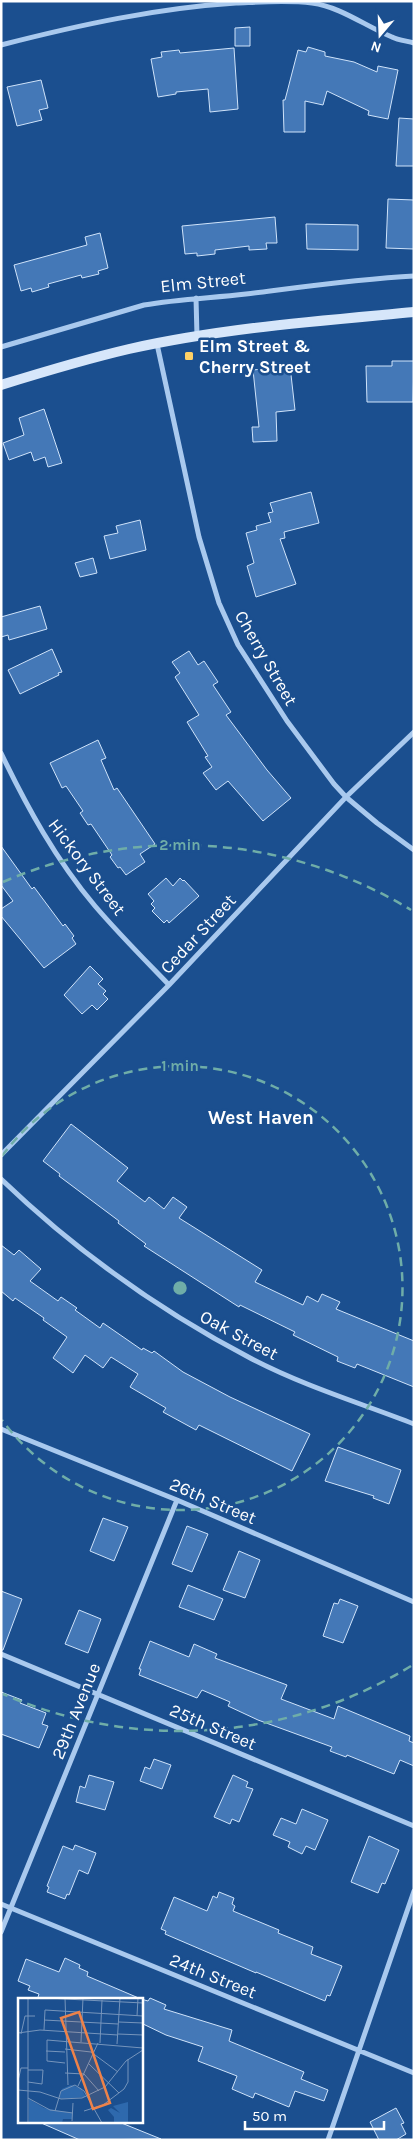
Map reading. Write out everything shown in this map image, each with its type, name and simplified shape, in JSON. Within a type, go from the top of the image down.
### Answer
[{"type":"street","points":[[1,45],[93,23],[158,11],[268,1],[313,3],[335,9],[393,38],[414,43]]},
{"type":"street","name":"Elm Street","points":[[1,347],[166,300],[414,276]]},
{"type":"street","points":[[196,298],[197,337]]},
{"type":"street","points":[[1,385],[65,365],[157,344],[261,326],[414,312]]},
{"type":"street","name":"Cherry Street","points":[[157,344],[199,538],[219,603],[228,625],[249,664],[286,721],[327,776],[346,797],[414,850]]},
{"type":"street","name":"Cedar Street","points":[[1,1155],[169,985],[346,797],[414,732]]},
{"type":"street","name":"Hickory Street","points":[[1,753],[40,828],[69,872],[95,906],[169,985]]},
{"type":"street","name":"Oak Street","points":[[1,1179],[31,1208],[83,1250],[137,1291],[175,1316],[254,1360],[315,1387],[414,1424]]},
{"type":"street","name":"26th Street","points":[[1,1429],[177,1500],[414,1602]]},
{"type":"street","name":"29th Avenue","points":[[1,1932],[177,1500]]},
{"type":"street","name":"25th Street","points":[[1,1654],[414,1826]]},
{"type":"street","points":[[328,2140],[414,1892]]},
{"type":"street","name":"24th Street","points":[[1,1904],[414,2073]]},
{"type":"building","points":[[250,27],[250,46],[235,46],[235,28]]},
{"type":"building","points":[[308,47],[325,52],[325,56],[354,62],[377,72],[378,66],[398,70],[388,119],[368,115],[369,111],[327,91],[323,105],[305,101],[305,132],[284,132],[283,100],[285,100],[298,50],[306,52]]},
{"type":"building","points":[[234,48],[238,109],[210,112],[208,89],[176,92],[176,94],[158,97],[151,59],[162,57],[161,52],[179,50],[180,53]]},
{"type":"building","points":[[41,80],[48,108],[39,110],[42,120],[17,126],[7,87]]},
{"type":"building","points":[[399,118],[414,119],[414,166],[396,166]]},
{"type":"building","points":[[388,199],[414,200],[414,249],[386,248]]},
{"type":"building","points":[[275,217],[277,243],[266,243],[267,249],[249,250],[249,246],[215,250],[215,254],[197,256],[197,253],[185,254],[182,226]]},
{"type":"building","points":[[306,224],[358,225],[358,250],[307,249]]},
{"type":"building","points":[[100,233],[108,268],[98,271],[99,274],[82,278],[81,275],[48,284],[49,287],[32,292],[31,288],[21,291],[14,265],[87,245],[85,237]]},
{"type":"building","points":[[392,361],[414,361],[413,402],[367,402],[366,366],[392,366]]},
{"type":"building","points":[[290,366],[295,410],[276,412],[277,441],[253,442],[252,427],[259,427],[253,370]]},
{"type":"building","points":[[44,409],[62,463],[48,467],[45,457],[34,461],[31,452],[9,460],[3,443],[24,435],[19,418]]},
{"type":"building","points":[[311,492],[319,523],[284,532],[285,538],[280,539],[296,584],[256,597],[247,566],[254,563],[246,533],[257,530],[256,526],[271,522],[268,513],[273,512],[270,503]]},
{"type":"building","points":[[140,520],[146,550],[110,559],[104,536],[118,533],[116,526]]},
{"type":"building","points":[[93,558],[97,573],[80,577],[75,563]]},
{"type":"building","points":[[40,606],[47,629],[9,640],[8,635],[1,637],[1,617]]},
{"type":"building","points":[[52,649],[62,672],[20,694],[8,670]]},
{"type":"building","points":[[189,651],[198,665],[204,661],[218,682],[213,685],[231,712],[226,715],[267,770],[291,798],[263,821],[228,781],[216,790],[203,773],[212,767],[205,757],[208,756],[187,722],[199,715],[175,677],[180,673],[172,662]]},
{"type":"building","points":[[98,740],[106,758],[101,760],[114,790],[117,788],[155,844],[140,854],[145,862],[126,875],[110,857],[112,855],[91,824],[88,825],[80,813],[83,811],[66,786],[62,788],[50,763]]},
{"type":"building","points":[[1,846],[32,889],[34,887],[63,926],[65,924],[74,936],[72,938],[76,944],[44,968],[1,916],[1,909],[13,901],[1,885]]},
{"type":"building","points":[[166,878],[173,886],[180,878],[184,880],[199,896],[169,923],[167,920],[164,923],[152,911],[155,908],[151,904],[154,901],[148,894]]},
{"type":"building","points":[[90,966],[103,979],[98,984],[106,991],[103,994],[108,999],[97,1010],[92,1005],[82,1014],[64,995]]},
{"type":"building","points":[[71,1124],[128,1168],[117,1181],[145,1202],[149,1197],[164,1209],[173,1197],[187,1207],[179,1218],[262,1270],[255,1282],[303,1305],[307,1296],[318,1302],[322,1294],[340,1302],[336,1309],[414,1341],[414,1387],[357,1364],[355,1368],[337,1361],[338,1357],[293,1335],[295,1332],[240,1305],[239,1307],[144,1246],[146,1244],[118,1223],[119,1221],[59,1176],[60,1174],[43,1161]]},
{"type":"building","points":[[1,1245],[14,1255],[19,1250],[41,1269],[30,1281],[58,1301],[61,1297],[100,1328],[103,1323],[142,1350],[143,1348],[152,1353],[154,1351],[183,1372],[230,1397],[310,1434],[292,1471],[199,1425],[196,1430],[163,1412],[166,1408],[130,1387],[138,1374],[111,1357],[103,1368],[85,1355],[73,1373],[53,1358],[67,1337],[43,1320],[44,1318],[15,1298],[13,1301],[1,1291]]},
{"type":"building","points":[[338,1447],[401,1470],[389,1504],[373,1498],[374,1496],[325,1481]]},
{"type":"building","points":[[103,1518],[128,1527],[114,1561],[90,1551]]},
{"type":"building","points":[[187,1526],[208,1534],[192,1572],[172,1564]]},
{"type":"building","points":[[239,1551],[260,1560],[245,1598],[223,1590]]},
{"type":"building","points":[[188,1585],[223,1599],[214,1620],[179,1607]]},
{"type":"building","points":[[1,1591],[22,1599],[3,1650],[1,1650]]},
{"type":"building","points":[[340,1599],[358,1606],[343,1643],[323,1636],[334,1603],[338,1604]]},
{"type":"building","points":[[79,1610],[101,1619],[88,1653],[65,1644]]},
{"type":"building","points":[[150,1641],[189,1657],[194,1644],[217,1654],[215,1658],[287,1685],[281,1699],[334,1719],[338,1706],[410,1736],[409,1741],[414,1743],[414,1766],[400,1760],[394,1774],[347,1755],[346,1757],[330,1751],[332,1747],[258,1720],[228,1706],[230,1702],[202,1690],[197,1698],[139,1675],[141,1669],[139,1669]]},
{"type":"building","points":[[1,1692],[22,1700],[20,1703],[46,1713],[42,1724],[48,1726],[39,1748],[1,1734]]},
{"type":"building","points":[[154,1759],[171,1765],[162,1789],[140,1781],[145,1767],[150,1769]]},
{"type":"building","points":[[89,1775],[114,1782],[105,1810],[76,1802],[80,1786],[85,1788]]},
{"type":"building","points":[[233,1775],[248,1782],[246,1787],[253,1789],[239,1822],[232,1819],[230,1824],[214,1817]]},
{"type":"building","points":[[302,1809],[328,1820],[315,1850],[306,1846],[302,1854],[288,1847],[290,1842],[273,1835],[281,1818],[296,1824]]},
{"type":"building","points":[[369,1836],[399,1850],[385,1884],[382,1883],[378,1893],[351,1882]]},
{"type":"building","points":[[75,1845],[96,1853],[88,1874],[79,1870],[69,1895],[67,1894],[65,1899],[47,1892],[49,1887],[47,1886],[63,1846],[73,1850]]},
{"type":"building","points":[[219,1892],[234,1898],[232,1904],[235,1906],[233,1911],[279,1930],[278,1933],[313,1947],[311,1954],[342,1966],[330,1996],[327,1995],[325,2001],[165,1934],[166,1931],[161,1929],[174,1897],[207,1911],[213,1896],[217,1898]]},
{"type":"building","points":[[65,1958],[80,1965],[79,1968],[88,1972],[87,1976],[139,1998],[38,1998],[39,1994],[28,1990],[30,1986],[18,1981],[26,1959],[59,1972]]},
{"type":"building","points":[[150,1998],[166,2005],[164,2009],[232,2030],[229,2041],[304,2072],[301,2079],[328,2090],[324,2101],[295,2091],[289,2107],[255,2093],[253,2098],[232,2089],[237,2076],[198,2061],[203,2047],[166,2035],[142,2023],[142,1999],[148,2001]]},
{"type":"building","points":[[396,2108],[404,2123],[401,2124],[406,2134],[396,2140],[379,2140],[370,2122]]},
{"type":"building","points":[[44,2124],[124,2124],[161,2139],[80,2140]]},
{"type":"place","name":"Elm Street & Cherry Street","points":[[189,356]]},
{"type":"district","name":"West Haven","points":[[261,1117]]}]
